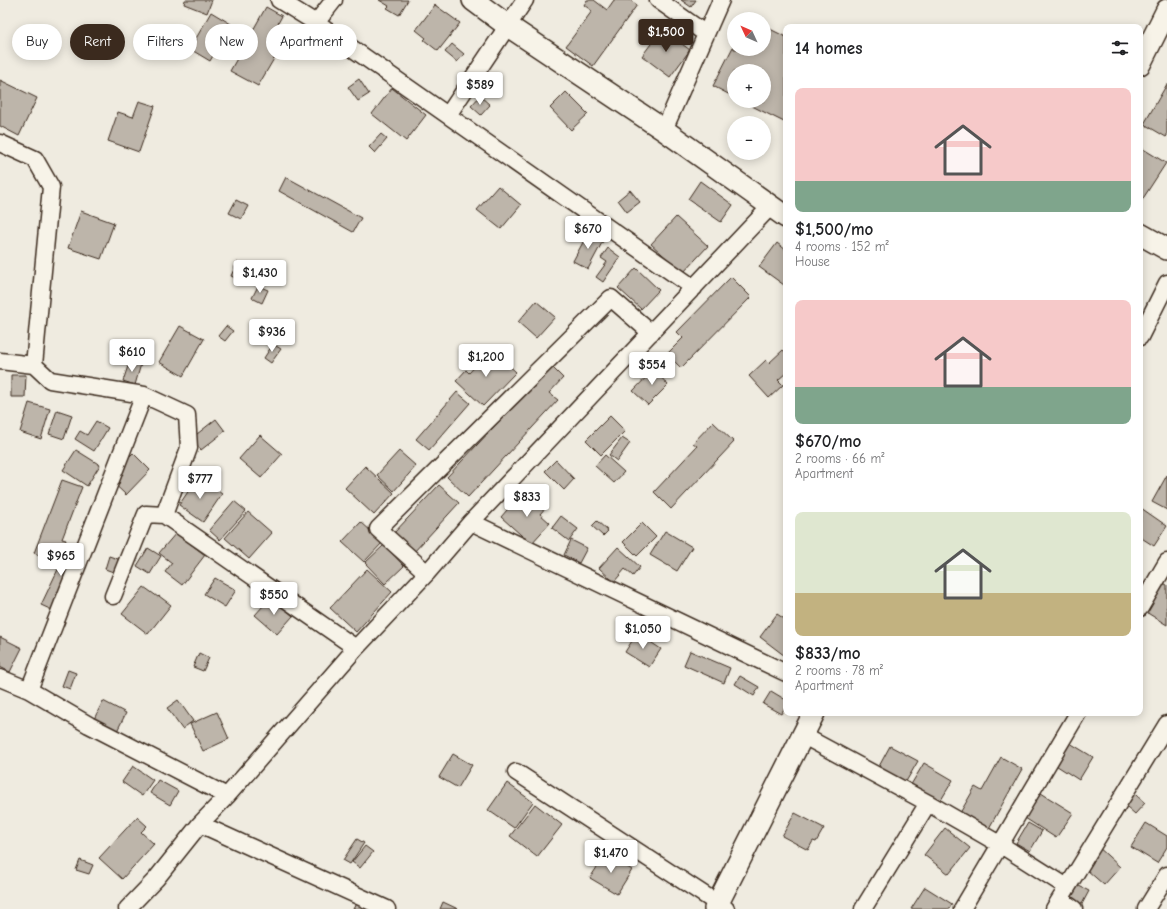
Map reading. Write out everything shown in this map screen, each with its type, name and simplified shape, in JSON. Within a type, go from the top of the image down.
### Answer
[{"type":"street","points":[[278,0],[316,23],[694,288]]},
{"type":"street","points":[[316,23],[334,0]]},
{"type":"street","points":[[127,909],[156,879],[200,824],[227,796],[356,648],[471,522],[694,288],[778,212],[664,130],[508,26],[473,0]]},
{"type":"street","points":[[448,115],[525,0]]},
{"type":"street","points":[[658,0],[706,34]]},
{"type":"street","points":[[664,130],[721,0]]},
{"type":"street","points":[[1143,58],[1167,10]]},
{"type":"street","points":[[0,143],[35,159],[51,187],[34,365]]},
{"type":"street","points":[[1143,236],[1167,249]]},
{"type":"street","points":[[1143,332],[1167,283]]},
{"type":"street","points":[[426,573],[378,529],[611,298],[651,333]]},
{"type":"street","points":[[0,361],[34,365],[50,380],[144,395],[187,416],[190,448],[164,515]]},
{"type":"street","points":[[28,690],[144,395]]},
{"type":"street","points":[[113,596],[146,514],[164,515],[356,648]]},
{"type":"street","points":[[471,522],[783,672]]},
{"type":"street","points":[[1143,603],[1167,562]]},
{"type":"street","points":[[0,678],[28,690],[89,725],[227,796]]},
{"type":"street","points":[[516,772],[720,907],[812,716]]},
{"type":"street","points":[[962,909],[1076,716]]},
{"type":"street","points":[[1061,899],[1167,724]]},
{"type":"street","points":[[802,735],[928,803],[1001,845],[1074,909]]},
{"type":"street","points":[[863,909],[928,803]]},
{"type":"street","points":[[200,824],[387,909]]},
{"type":"street","points":[[1146,909],[1167,875]]},
{"type":"building","points":[[185,0],[212,0],[207,13],[184,4]]},
{"type":"building","points":[[379,0],[408,0],[399,15],[387,8],[389,6]]},
{"type":"building","points":[[587,0],[594,0],[607,10],[614,0],[630,0],[637,5],[593,66],[566,46],[592,11],[584,5]]},
{"type":"building","points":[[681,0],[696,0],[691,7]]},
{"type":"building","points":[[435,5],[460,23],[438,51],[424,40],[426,38],[416,30]]},
{"type":"building","points":[[266,7],[282,16],[278,24],[266,24],[266,60],[273,60],[258,86],[230,71],[236,60],[258,60],[258,24],[256,24]]},
{"type":"building","points":[[211,12],[231,24],[205,24],[205,58],[197,53],[197,37]]},
{"type":"building","points":[[662,29],[690,50],[670,77],[642,56]]},
{"type":"building","points":[[771,30],[783,36],[783,122],[756,108],[771,108],[771,64],[727,64],[727,93],[713,86],[728,56],[771,56]]},
{"type":"building","points":[[452,44],[464,54],[457,62],[445,52]]},
{"type":"building","points":[[359,79],[369,94],[358,101],[348,87]]},
{"type":"building","points":[[0,80],[37,98],[19,136],[0,126]]},
{"type":"building","points":[[1167,84],[1167,136],[1166,137],[1144,124]]},
{"type":"building","points":[[392,88],[426,115],[406,141],[372,114]]},
{"type":"building","points":[[566,92],[588,114],[571,130],[550,108]]},
{"type":"building","points":[[480,96],[490,105],[481,115],[471,106]]},
{"type":"building","points":[[139,101],[155,106],[139,152],[108,141],[118,112],[133,117]]},
{"type":"building","points":[[381,134],[387,139],[375,153],[369,147]]},
{"type":"building","points":[[1143,149],[1166,163],[1143,198]]},
{"type":"building","points":[[286,177],[361,218],[353,232],[279,191]]},
{"type":"building","points":[[700,181],[733,205],[721,222],[688,199]]},
{"type":"building","points":[[498,186],[521,205],[501,229],[477,210]]},
{"type":"building","points":[[630,190],[640,202],[627,212],[618,200]]},
{"type":"building","points":[[236,200],[248,206],[241,219],[229,213]]},
{"type":"building","points":[[81,211],[114,223],[101,259],[68,248]]},
{"type":"building","points":[[676,217],[708,246],[683,273],[651,244]]},
{"type":"building","points":[[589,231],[604,239],[588,269],[573,261]]},
{"type":"building","points":[[777,243],[783,248],[783,284],[759,267]]},
{"type":"building","points":[[608,248],[620,257],[603,282],[596,277],[607,262],[601,258]]},
{"type":"building","points":[[237,262],[246,267],[240,280],[231,276]]},
{"type":"building","points":[[636,268],[659,290],[641,309],[618,288]]},
{"type":"building","points":[[731,277],[751,297],[681,368],[667,354],[683,338],[677,332]]},
{"type":"building","points":[[258,286],[268,290],[262,303],[252,298]]},
{"type":"building","points":[[536,301],[555,317],[536,338],[518,322]]},
{"type":"building","points":[[180,326],[204,339],[183,376],[159,362]]},
{"type":"building","points":[[226,326],[233,331],[225,341],[218,336]]},
{"type":"building","points":[[273,344],[281,349],[271,363],[264,358]]},
{"type":"building","points":[[491,349],[516,372],[483,406],[456,381],[466,370],[469,373]]},
{"type":"building","points":[[783,350],[783,376],[778,380],[783,385],[769,398],[749,376],[766,360],[769,363]]},
{"type":"building","points":[[130,360],[141,364],[135,385],[123,381]]},
{"type":"building","points":[[659,364],[665,370],[660,376],[668,385],[648,405],[633,391]]},
{"type":"building","points":[[551,366],[563,378],[549,393],[558,400],[468,497],[447,477]]},
{"type":"building","points":[[11,375],[26,375],[25,397],[11,397]]},
{"type":"building","points":[[457,392],[470,403],[429,450],[416,439]]},
{"type":"building","points":[[29,403],[50,409],[41,439],[20,432]]},
{"type":"building","points":[[57,410],[72,415],[64,439],[49,434]]},
{"type":"building","points":[[610,416],[625,431],[601,455],[586,440]]},
{"type":"building","points":[[216,419],[225,431],[201,450],[192,438]]},
{"type":"building","points":[[96,421],[108,428],[94,451],[75,439],[80,431],[87,435]]},
{"type":"building","points":[[713,422],[734,442],[671,509],[654,492],[697,446],[693,443]]},
{"type":"building","points":[[260,435],[282,454],[261,478],[239,459]]},
{"type":"building","points":[[622,438],[630,443],[617,461],[609,455]]},
{"type":"building","points":[[76,450],[100,465],[87,486],[63,470]]},
{"type":"building","points":[[399,451],[416,466],[394,491],[377,475]]},
{"type":"building","points":[[133,453],[150,470],[126,495],[107,477]]},
{"type":"building","points":[[605,455],[624,472],[614,483],[595,466]]},
{"type":"building","points":[[556,460],[574,479],[564,490],[545,471]]},
{"type":"building","points":[[365,466],[394,493],[374,515],[345,488]]},
{"type":"building","points":[[1167,475],[1167,510],[1152,502]]},
{"type":"building","points":[[198,477],[222,494],[203,522],[179,505]]},
{"type":"building","points":[[62,480],[82,487],[62,539],[66,540],[57,562],[34,553]]},
{"type":"building","points":[[439,485],[459,503],[413,553],[393,534]]},
{"type":"building","points":[[519,496],[529,505],[536,497],[547,506],[540,514],[550,523],[531,544],[501,517]]},
{"type":"building","points":[[234,501],[246,511],[220,540],[209,530]]},
{"type":"building","points":[[1143,509],[1167,526],[1154,546],[1143,539]]},
{"type":"building","points":[[248,512],[272,533],[249,559],[225,538]]},
{"type":"building","points":[[561,516],[578,529],[569,541],[552,528]]},
{"type":"building","points":[[597,521],[608,531],[603,536],[592,526]]},
{"type":"building","points":[[361,522],[383,542],[364,562],[342,542]]},
{"type":"building","points":[[642,523],[656,537],[637,556],[623,542]]},
{"type":"building","points":[[665,531],[692,547],[677,571],[650,555]]},
{"type":"building","points":[[176,533],[205,555],[182,585],[165,572],[172,563],[159,553]]},
{"type":"building","points":[[571,540],[587,548],[579,563],[564,555]]},
{"type":"building","points":[[70,544],[80,549],[52,610],[41,605]]},
{"type":"building","points":[[384,545],[404,566],[385,584],[365,563]]},
{"type":"building","points":[[618,547],[640,567],[633,576],[625,569],[614,582],[599,568]]},
{"type":"building","points":[[148,548],[161,556],[150,574],[137,566]]},
{"type":"building","points":[[109,556],[121,560],[116,573],[105,569]]},
{"type":"building","points":[[367,569],[392,592],[356,632],[330,608]]},
{"type":"building","points":[[215,578],[236,590],[225,607],[204,594]]},
{"type":"building","points":[[1158,580],[1167,585],[1167,625],[1143,610],[1143,606]]},
{"type":"building","points":[[144,587],[171,605],[148,634],[122,614]]},
{"type":"building","points":[[271,597],[293,616],[277,634],[255,615]]},
{"type":"building","points":[[777,614],[783,618],[783,654],[760,637]]},
{"type":"building","points":[[637,633],[661,649],[649,667],[625,652]]},
{"type":"building","points":[[0,637],[22,648],[10,672],[0,667]]},
{"type":"building","points":[[690,651],[730,668],[724,683],[684,665]]},
{"type":"building","points":[[199,653],[209,658],[203,671],[193,667]]},
{"type":"building","points":[[68,670],[76,673],[70,689],[62,686]]},
{"type":"building","points":[[740,676],[759,687],[754,696],[735,684]]},
{"type":"building","points":[[771,691],[783,698],[783,710],[781,714],[763,704]]},
{"type":"building","points":[[178,700],[193,721],[182,729],[167,708]]},
{"type":"building","points":[[103,701],[126,713],[115,735],[92,723]]},
{"type":"building","points":[[217,712],[229,739],[203,751],[190,724]]},
{"type":"building","points":[[1065,740],[1093,757],[1079,780],[1051,762]]},
{"type":"building","points":[[890,746],[918,761],[904,785],[877,770]]},
{"type":"building","points":[[453,754],[472,765],[458,788],[439,777]]},
{"type":"building","points":[[1001,757],[1022,769],[988,830],[960,813],[975,787],[982,791]]},
{"type":"building","points":[[924,763],[953,780],[938,805],[909,788]]},
{"type":"building","points":[[133,766],[153,780],[142,796],[122,782]]},
{"type":"building","points":[[158,780],[178,791],[170,805],[150,793]]},
{"type":"building","points":[[507,783],[533,802],[514,828],[488,810]]},
{"type":"building","points":[[1128,788],[1145,803],[1135,814],[1118,799]]},
{"type":"building","points":[[1041,793],[1073,813],[1056,838],[1025,818]]},
{"type":"building","points":[[535,804],[562,825],[537,857],[510,836]]},
{"type":"building","points":[[795,813],[824,828],[816,842],[813,841],[808,850],[782,836]]},
{"type":"building","points":[[137,817],[147,826],[141,832],[154,844],[122,879],[99,858]]},
{"type":"building","points":[[1028,823],[1042,831],[1030,851],[1016,843]]},
{"type":"building","points":[[1146,823],[1167,836],[1167,847],[1157,863],[1131,847]]},
{"type":"building","points":[[945,828],[970,848],[949,874],[924,855]]},
{"type":"building","points":[[357,839],[364,843],[350,864],[343,860]]},
{"type":"building","points":[[1096,845],[1120,867],[1104,885],[1079,863]]},
{"type":"building","points":[[365,846],[373,852],[360,868],[352,862]]},
{"type":"building","points":[[606,853],[632,870],[617,894],[590,878]]},
{"type":"building","points":[[80,860],[93,865],[89,874],[76,870]]},
{"type":"building","points":[[1067,880],[1089,891],[1081,906],[1060,895]]},
{"type":"building","points":[[925,887],[952,904],[949,909],[911,909]]},
{"type":"building","points":[[357,902],[367,907],[366,909],[353,909]]},
{"type":"building","points":[[443,902],[458,909],[440,909]]}]
